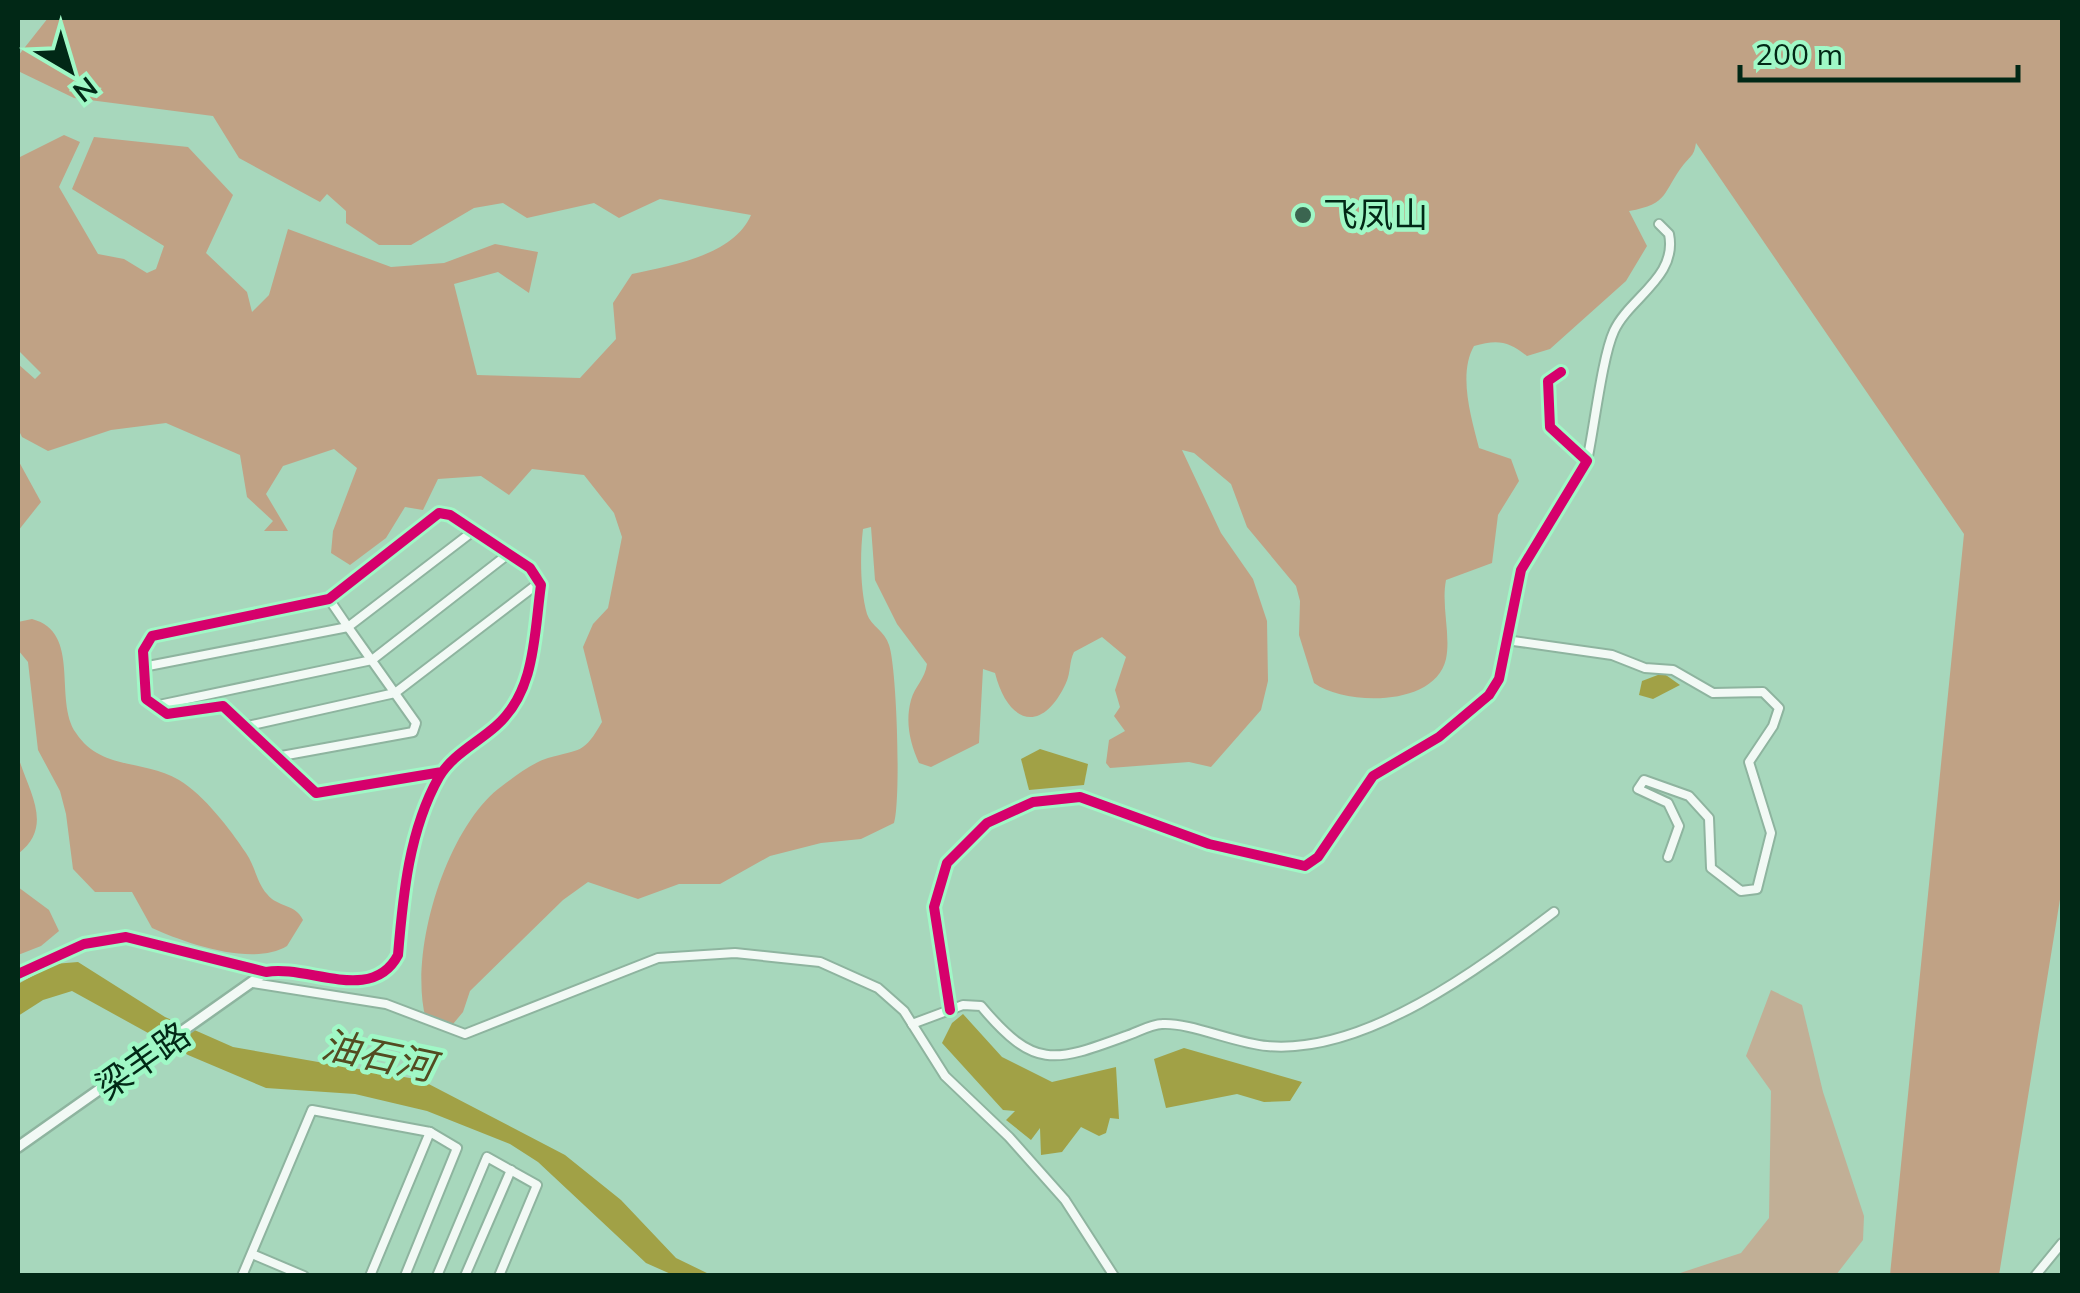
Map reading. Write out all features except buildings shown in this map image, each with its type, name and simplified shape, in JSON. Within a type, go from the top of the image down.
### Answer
[{"type":"street","points":[[950,1010],[934,908],[947,863],[987,823],[1033,802],[1080,797],[1209,844],[1305,866],[1318,857],[1373,776],[1439,737],[1489,695],[1499,679],[1520,570],[1588,461],[1614,330],[1646,294],[1669,257],[1670,234],[1660,224]]},
{"type":"street","points":[[1562,372],[1548,380],[1550,427],[1588,461]]},
{"type":"street","points":[[18,974],[84,944],[126,937],[266,972],[280,969],[327,979],[374,978],[393,965],[398,954],[413,846],[442,772],[521,698],[540,582],[530,568],[439,513],[329,599],[152,636],[143,651],[146,699],[154,706],[167,714],[222,706],[316,793],[442,772]]},
{"type":"street","points":[[144,667],[348,627],[472,532]]},
{"type":"street","points":[[154,706],[372,660],[508,555]]},
{"type":"street","points":[[243,727],[395,693],[540,582]]},
{"type":"street","points":[[276,757],[414,732],[416,724],[329,599]]},
{"type":"street","points":[[1506,640],[1612,655],[1645,668],[1673,670],[1713,693],[1764,692],[1780,708],[1774,726],[1749,762],[1771,832],[1756,889],[1740,891],[1711,868],[1709,818],[1689,796],[1644,780],[1638,789],[1668,803],[1679,826],[1668,858]]},
{"type":"street","points":[[912,1024],[950,1010],[981,1006],[1008,1038],[1032,1054],[1064,1059],[1162,1024],[1267,1046],[1306,1046],[1406,1009],[1494,957],[1554,912]]},
{"type":"street","points":[[254,983],[386,1004],[464,1034],[658,958],[735,954],[820,962],[878,988],[912,1024],[944,1076],[1009,1137],[1065,1200],[1114,1276]]},
{"type":"street","name":"梁丰路","points":[[18,1147],[266,972]]},
{"type":"street","points":[[242,1276],[312,1110],[430,1132],[457,1148],[405,1276]]},
{"type":"street","points":[[370,1276],[430,1132]]},
{"type":"street","points":[[436,1276],[487,1157],[537,1185],[500,1276]]},
{"type":"street","points":[[465,1276],[510,1170]]},
{"type":"street","points":[[2035,1276],[2062,1243]]},
{"type":"street","points":[[252,1254],[304,1276]]},
{"type":"shaded area","points":[[48,18],[2062,18],[2062,887],[1999,1275],[1890,1275],[1964,534],[1696,143],[1664,195],[1652,205],[1629,211],[1647,246],[1626,281],[1550,349],[1527,356],[1502,343],[1474,346],[1466,382],[1479,448],[1511,459],[1519,481],[1498,515],[1492,563],[1446,580],[1446,659],[1438,675],[1425,686],[1408,694],[1367,698],[1328,691],[1314,683],[1299,635],[1300,601],[1296,586],[1247,527],[1231,484],[1194,453],[1182,450],[1221,533],[1253,579],[1267,621],[1268,681],[1261,710],[1211,767],[1189,762],[1110,768],[1106,763],[1109,740],[1125,731],[1114,716],[1120,707],[1115,690],[1126,657],[1102,637],[1074,652],[1068,679],[1057,700],[1036,716],[1026,717],[1017,712],[1008,703],[995,673],[983,669],[979,743],[931,767],[919,763],[909,724],[911,700],[927,664],[897,624],[875,580],[871,527],[863,529],[861,571],[865,604],[869,618],[889,645],[892,658],[898,763],[894,823],[861,839],[821,843],[770,856],[720,884],[679,884],[638,899],[588,882],[563,900],[470,991],[463,1012],[448,1030],[428,1026],[422,999],[426,932],[435,897],[447,863],[482,805],[530,766],[585,745],[602,722],[583,647],[593,624],[608,608],[622,537],[614,513],[584,475],[532,469],[509,495],[481,476],[438,479],[423,510],[405,507],[386,538],[350,565],[331,553],[333,531],[357,468],[334,449],[283,466],[266,494],[288,531],[264,531],[273,521],[247,497],[240,455],[166,423],[111,430],[48,451],[22,437],[18,429],[18,364],[35,379],[41,373],[18,350],[18,158],[64,135],[80,142],[59,187],[98,254],[124,259],[147,273],[156,269],[164,246],[72,189],[94,137],[188,147],[233,195],[206,253],[247,292],[252,312],[269,295],[288,229],[391,267],[444,263],[495,244],[538,252],[529,293],[498,272],[454,284],[477,375],[580,378],[616,339],[613,303],[632,274],[716,249],[742,229],[751,215],[660,199],[619,218],[594,203],[527,218],[503,203],[474,208],[411,245],[379,245],[346,223],[346,211],[327,194],[320,202],[239,158],[213,116],[74,98],[18,71],[18,56]]},
{"type":"shaded area","points":[[18,460],[41,502],[18,531]]},
{"type":"shaded area","points":[[32,619],[47,626],[57,638],[62,652],[66,703],[76,733],[98,753],[166,774],[207,803],[246,853],[267,894],[296,911],[303,920],[287,946],[273,952],[238,953],[182,940],[152,928],[132,892],[95,892],[73,869],[60,791],[38,750],[28,662],[18,650],[18,622]]},
{"type":"shaded area","points":[[1663,673],[1680,685],[1653,699],[1639,695],[1642,681]]},
{"type":"shaded area","points":[[1040,749],[1088,764],[1084,785],[1029,790],[1021,759]]},
{"type":"shaded area","points":[[18,756],[37,820],[29,843],[18,854]]},
{"type":"shaded area","points":[[18,887],[49,910],[59,931],[41,946],[18,955]]},
{"type":"shaded area","points":[[78,962],[165,1017],[233,1047],[421,1080],[565,1155],[621,1200],[676,1258],[711,1275],[673,1275],[646,1263],[538,1162],[510,1144],[427,1111],[355,1094],[266,1088],[188,1055],[72,991],[43,1000],[18,1016],[18,984],[54,964]]},
{"type":"shaded area","points":[[1771,990],[1802,1005],[1823,1092],[1864,1216],[1863,1240],[1836,1275],[1674,1275],[1741,1253],[1769,1218],[1771,1091],[1746,1056]]},
{"type":"shaded area","points":[[963,1014],[1002,1057],[1052,1082],[1116,1067],[1119,1119],[1110,1118],[1106,1133],[1099,1136],[1081,1127],[1062,1152],[1041,1155],[1040,1128],[1031,1140],[1006,1120],[1015,1111],[1003,1110],[942,1043],[952,1023]]},
{"type":"shaded area","points":[[1184,1048],[1302,1082],[1290,1101],[1264,1102],[1237,1094],[1166,1108],[1154,1059]]},
{"type":"cycle path","points":[[950,1010],[934,907],[947,863],[987,823],[1033,802],[1080,797],[1209,844],[1305,866],[1318,857],[1373,776],[1439,737],[1489,695],[1499,679],[1521,570],[1587,461],[1550,427],[1548,381],[1561,372]]},
{"type":"cycle path","points":[[18,974],[84,944],[126,937],[266,972],[356,980],[372,978],[387,970],[398,955],[409,863],[429,797],[444,769],[496,726],[519,696],[531,661],[541,585],[530,568],[450,515],[439,513],[329,599],[152,636],[143,651],[146,699],[167,714],[223,706],[316,793],[442,772]]},
{"type":"place","name":"飞凤山","points":[[1303,215]]},
{"type":"water label","name":"油石河","points":[[378,1056]]}]
